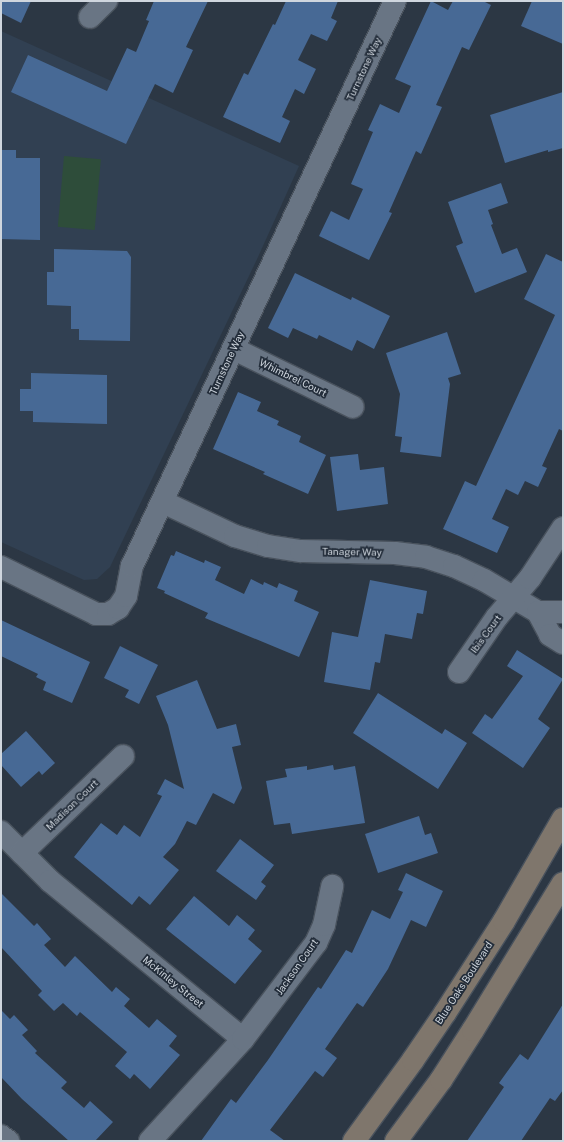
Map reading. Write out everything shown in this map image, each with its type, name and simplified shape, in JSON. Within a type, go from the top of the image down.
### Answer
[{"type":"main road","name":"Blue Oaks Boulevard","points":[[354,1141],[445,1013],[504,920],[563,819]]},
{"type":"main road","points":[[396,1141],[441,1080],[563,883]]},
{"type":"street","points":[[90,17],[106,1]]},
{"type":"street","name":"Turnstone Way","points":[[1,567],[85,610],[96,614],[108,614],[118,608],[126,596],[132,566],[395,1]]},
{"type":"street","name":"Whimbrel Court","points":[[234,349],[353,407]]},
{"type":"street","name":"Tanager Way","points":[[163,502],[235,536],[268,546],[302,551],[395,553],[426,558],[454,566],[515,597],[538,612],[550,635],[563,643]]},
{"type":"street","name":"Ibis Court","points":[[460,672],[497,617],[515,597],[563,528]]},
{"type":"street","points":[[538,612],[563,612]]},
{"type":"street","name":"Madison Court","points":[[22,853],[123,756]]},
{"type":"street","name":"McKinley Street","points":[[1,832],[50,881],[81,908],[243,1039]]},
{"type":"street","name":"Jackson Court","points":[[243,1039],[316,944],[324,925],[332,886]]},
{"type":"street","points":[[150,1141],[243,1039]]},
{"type":"street","points":[[1,1136],[8,1141]]},
{"type":"shaded area","points":[[1,31],[299,166],[258,257],[110,567],[97,579],[84,580],[1,542]]},
{"type":"green space","points":[[64,156],[101,159],[95,230],[58,227]]},
{"type":"building","points":[[1,1],[31,1],[21,23],[1,13]]},
{"type":"building","points":[[154,1],[208,1],[186,47],[193,50],[173,93],[155,84],[126,144],[11,92],[28,55],[107,91],[127,48],[136,52],[149,21],[146,20]]},
{"type":"building","points":[[286,1],[338,1],[331,18],[337,21],[327,41],[311,34],[298,60],[316,69],[304,94],[295,89],[282,117],[290,121],[280,143],[223,117],[244,73],[248,75]]},
{"type":"building","points":[[431,1],[448,10],[453,1],[483,1],[491,5],[469,50],[462,47],[436,105],[442,107],[421,154],[416,151],[389,212],[392,213],[369,260],[319,236],[331,211],[349,220],[363,189],[351,184],[373,132],[368,130],[380,104],[399,113],[411,86],[395,79]]},
{"type":"building","points":[[532,1],[563,1],[563,44],[521,26]]},
{"type":"building","points":[[563,92],[563,148],[548,152],[548,150],[505,163],[490,115]]},
{"type":"building","points":[[1,150],[16,150],[16,158],[40,158],[40,240],[1,239]]},
{"type":"building","points":[[501,183],[508,203],[488,210],[493,224],[491,225],[502,254],[517,248],[527,272],[475,293],[456,246],[463,243],[448,202]]},
{"type":"building","points":[[54,249],[127,251],[131,257],[130,341],[79,340],[79,329],[71,329],[71,306],[47,305],[47,272],[54,272]]},
{"type":"building","points":[[546,254],[563,262],[563,431],[559,429],[542,466],[547,468],[538,487],[525,481],[518,495],[506,489],[492,519],[509,527],[497,553],[443,529],[465,481],[476,486],[555,315],[524,299]]},
{"type":"building","points":[[295,273],[351,300],[352,297],[390,316],[374,349],[357,340],[352,351],[319,335],[317,339],[293,328],[288,338],[268,328]]},
{"type":"building","points":[[447,332],[461,374],[448,378],[450,384],[441,457],[400,452],[402,437],[395,436],[400,394],[386,353]]},
{"type":"building","points":[[31,373],[107,375],[107,424],[33,422],[33,411],[20,411],[20,389],[31,389]]},
{"type":"building","points":[[238,392],[261,402],[257,411],[279,421],[277,425],[301,436],[299,442],[326,455],[308,494],[263,474],[265,472],[213,449]]},
{"type":"building","points":[[358,454],[360,470],[384,467],[388,504],[337,511],[330,457]]},
{"type":"building","points":[[176,551],[204,563],[205,560],[221,567],[215,580],[244,594],[251,579],[263,585],[264,582],[277,588],[279,583],[298,591],[294,601],[319,612],[299,657],[205,618],[208,613],[164,593],[165,591],[157,588],[171,555],[174,556]]},
{"type":"building","points":[[370,580],[427,591],[423,614],[417,613],[412,639],[385,634],[380,663],[375,662],[370,690],[324,682],[332,632],[358,637]]},
{"type":"building","points":[[1,620],[90,662],[72,703],[43,690],[46,682],[36,677],[38,674],[1,656]]},
{"type":"building","points":[[120,646],[158,665],[139,704],[125,697],[129,690],[104,678]]},
{"type":"building","points":[[517,650],[563,679],[538,719],[550,728],[523,768],[472,733],[485,714],[492,719],[523,676],[507,666]]},
{"type":"building","points":[[197,680],[217,729],[236,724],[241,745],[232,747],[242,788],[234,804],[213,793],[196,825],[187,821],[175,844],[163,857],[179,870],[150,905],[139,896],[132,905],[74,857],[101,823],[117,835],[124,825],[140,837],[162,796],[157,794],[165,779],[184,789],[168,725],[156,696]]},
{"type":"building","points":[[378,693],[442,734],[445,729],[467,743],[438,789],[353,733]]},
{"type":"building","points":[[26,731],[55,763],[42,775],[39,771],[21,787],[1,765],[1,754]]},
{"type":"building","points":[[333,765],[334,770],[355,766],[365,823],[292,834],[290,823],[274,825],[266,781],[287,777],[285,769],[307,766],[307,770]]},
{"type":"building","points":[[419,816],[425,835],[431,833],[438,853],[378,873],[365,834]]},
{"type":"building","points":[[240,839],[274,865],[261,882],[266,886],[256,900],[216,871]]},
{"type":"building","points":[[406,873],[443,891],[426,927],[411,920],[388,969],[363,1007],[357,1003],[325,1049],[337,1058],[323,1077],[315,1071],[270,1130],[285,1141],[201,1141],[231,1099],[236,1103],[268,1060],[318,987],[321,989],[346,950],[352,953],[372,910],[390,919],[403,892],[398,890]]},
{"type":"building","points":[[1,893],[34,926],[37,923],[51,939],[44,945],[65,967],[75,956],[112,992],[116,987],[130,999],[124,1006],[149,1028],[157,1019],[177,1036],[169,1046],[180,1055],[150,1089],[134,1074],[130,1079],[115,1066],[127,1052],[80,1012],[77,1016],[63,1003],[54,1011],[38,995],[42,991],[1,947]]},
{"type":"building","points":[[194,896],[229,926],[237,915],[255,930],[248,939],[262,951],[235,984],[166,929]]},
{"type":"building","points":[[563,1004],[563,1090],[555,1101],[550,1098],[521,1141],[467,1141],[504,1087],[499,1083],[520,1054],[528,1060]]},
{"type":"building","points":[[1,1010],[10,1019],[14,1015],[28,1030],[22,1035],[37,1051],[35,1053],[67,1082],[61,1088],[84,1108],[90,1101],[113,1122],[95,1141],[69,1141],[22,1099],[1,1077]]}]
